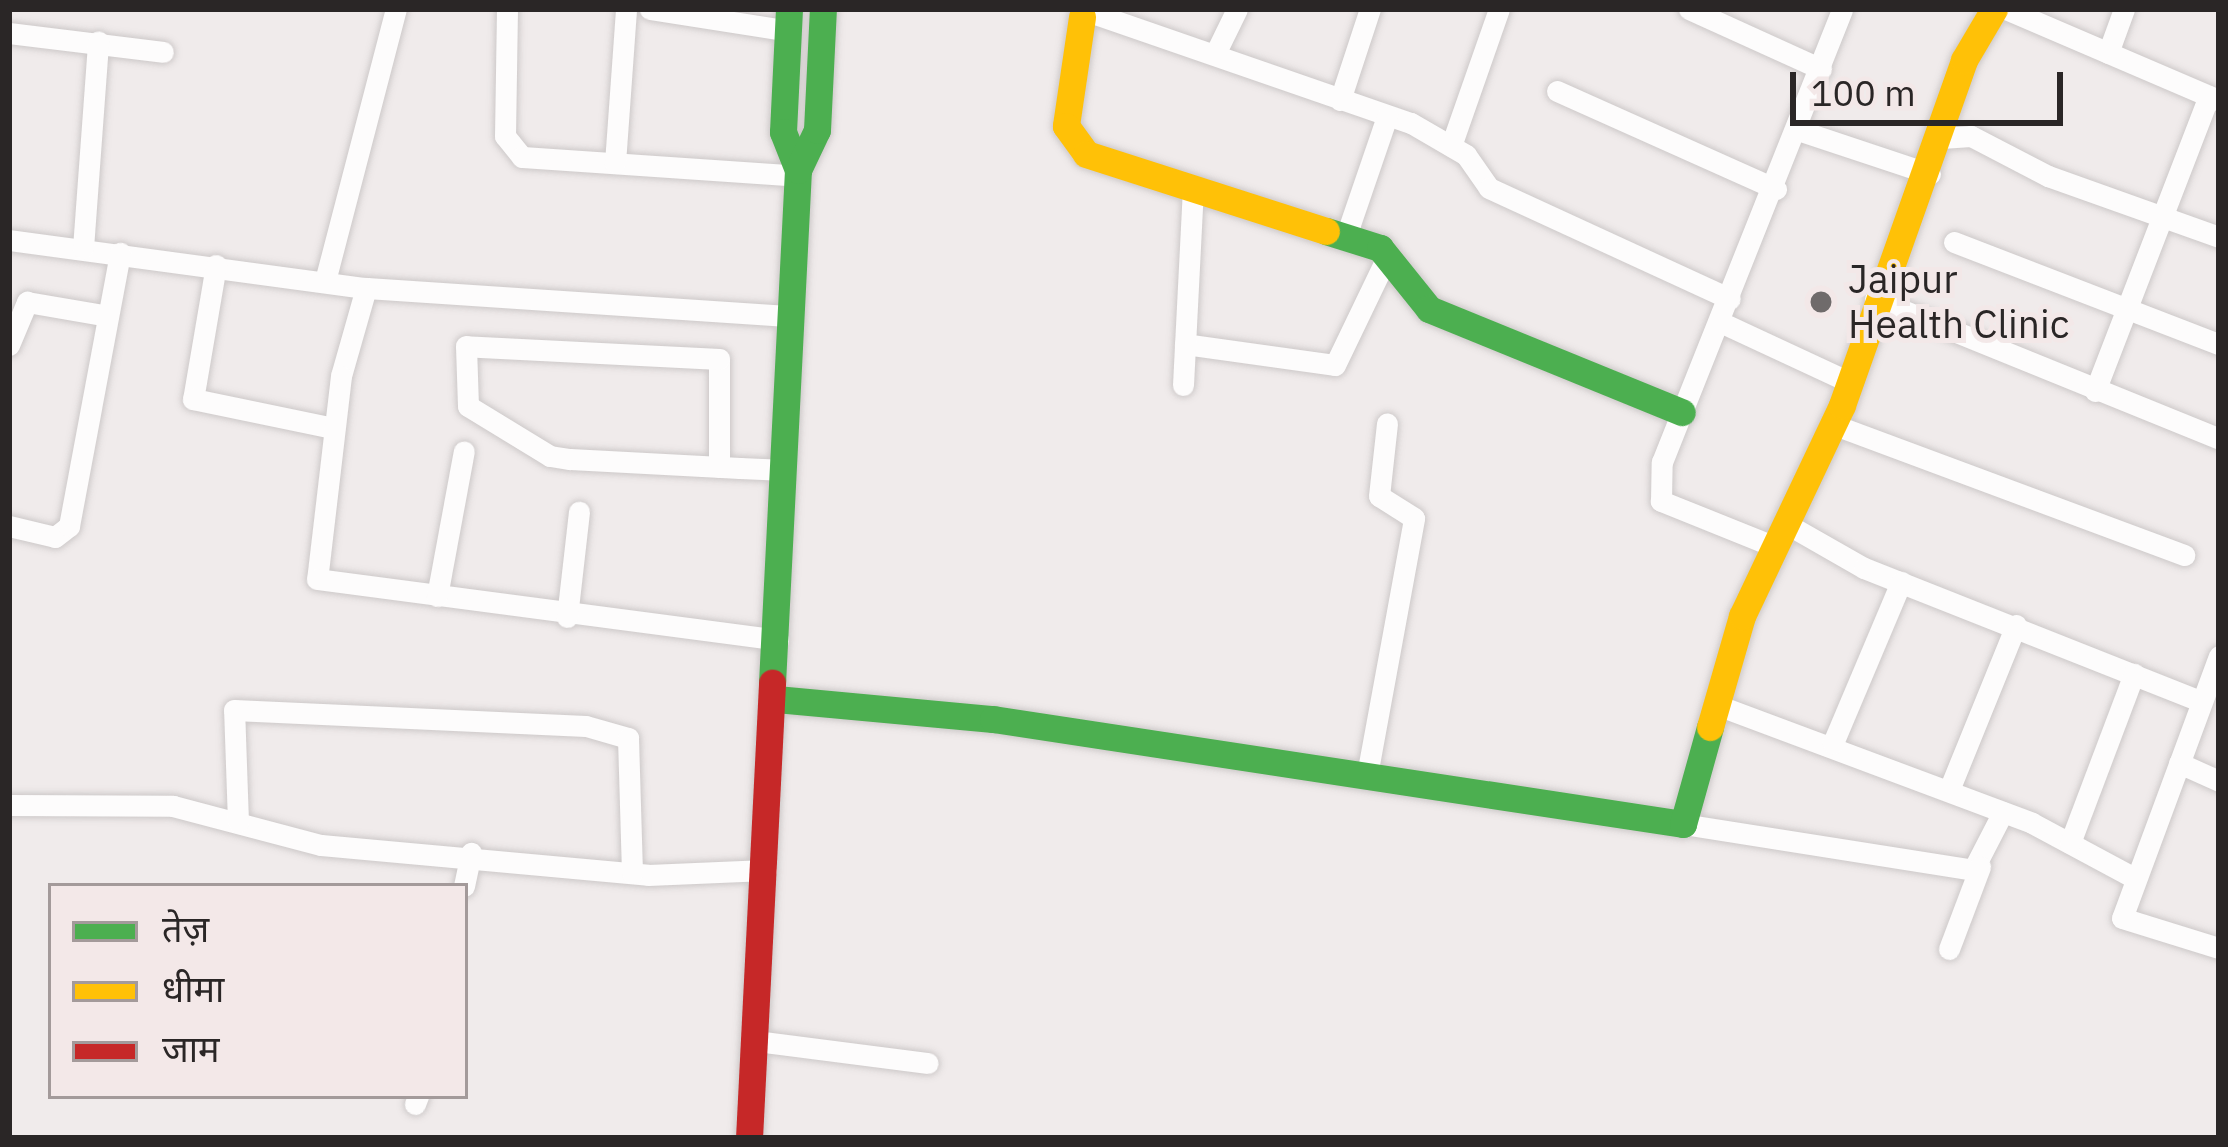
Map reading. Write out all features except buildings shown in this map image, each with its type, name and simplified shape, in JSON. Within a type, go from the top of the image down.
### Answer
[{"type":"street","points":[[325,281],[396,9]]},
{"type":"street","points":[[507,9],[509,148],[615,163],[798,173]]},
{"type":"street","points":[[615,163],[626,9]]},
{"type":"street","points":[[650,9],[788,15],[783,132],[798,173]]},
{"type":"street","points":[[749,1138],[776,699],[798,173],[817,130],[823,9]]},
{"type":"street","points":[[1216,52],[1237,9]]},
{"type":"street","points":[[1340,100],[1370,9]]},
{"type":"street","points":[[1451,146],[1499,9]]},
{"type":"street","points":[[1689,9],[1821,69]]},
{"type":"street","points":[[1842,9],[1776,189],[1682,412],[1660,501],[1779,535],[2200,701]]},
{"type":"street","points":[[1683,824],[1718,705],[1779,535],[1850,382],[1875,298],[1930,174],[1994,9]]},
{"type":"street","points":[[2006,9],[2214,98],[2095,391]]},
{"type":"street","points":[[2108,53],[2124,9]]},
{"type":"street","points":[[1682,412],[1429,309],[1388,255],[1086,154],[1066,126],[1081,13],[1216,52],[1387,116],[1451,146],[1489,188],[1730,299]]},
{"type":"street","points":[[9,33],[163,52]]},
{"type":"street","points":[[83,248],[98,41]]},
{"type":"street","points":[[1557,91],[1776,189]]},
{"type":"street","points":[[1345,239],[1387,116]]},
{"type":"street","points":[[1798,130],[1930,174]]},
{"type":"street","points":[[1941,138],[1971,136],[2219,237]]},
{"type":"street","points":[[1183,385],[1192,189]]},
{"type":"street","points":[[9,240],[366,288],[792,316]]},
{"type":"street","points":[[1954,242],[2219,344]]},
{"type":"street","points":[[9,526],[55,537],[69,526],[120,253]]},
{"type":"street","points":[[1185,344],[1335,365],[1388,255]]},
{"type":"street","points":[[216,265],[193,399],[333,428]]},
{"type":"street","points":[[366,288],[333,428],[313,575],[567,617],[778,640]]},
{"type":"street","points":[[1875,298],[2219,439]]},
{"type":"street","points":[[9,345],[27,302],[108,316]]},
{"type":"street","points":[[1720,322],[1850,382]]},
{"type":"street","points":[[718,466],[719,359],[466,346],[468,406],[550,456],[785,470]]},
{"type":"street","points":[[1366,775],[1414,518],[1379,496],[1387,423]]},
{"type":"street","points":[[1832,424],[2184,555]]},
{"type":"street","points":[[437,596],[464,451]]},
{"type":"street","points":[[567,617],[579,512]]},
{"type":"street","points":[[1833,743],[1901,582]]},
{"type":"street","points":[[1949,790],[2016,625]]},
{"type":"street","points":[[2219,656],[2132,876],[2122,918],[2219,949]]},
{"type":"street","points":[[2070,843],[2134,674]]},
{"type":"street","points":[[776,699],[1366,775],[1981,867]]},
{"type":"street","points":[[1718,705],[1833,743],[2003,812],[2132,876]]},
{"type":"street","points":[[238,822],[234,710],[586,726],[628,738],[632,873]]},
{"type":"street","points":[[2179,763],[2219,781]]},
{"type":"street","points":[[9,806],[172,806],[321,845],[470,853],[632,873],[766,870]]},
{"type":"street","points":[[1949,949],[2003,812]]},
{"type":"street","points":[[465,883],[470,853]]},
{"type":"street","points":[[756,1041],[928,1063]]},
{"type":"traffic: fast","points":[[789,9],[783,132],[798,170]]},
{"type":"traffic: fast","points":[[772,683],[798,170],[817,130],[823,9]]},
{"type":"traffic: fast","points":[[1326,231],[1380,248],[1429,309],[1682,412]]},
{"type":"traffic: fast","points":[[776,699],[993,719],[1683,824],[1710,727]]},
{"type":"traffic: slow","points":[[1710,727],[1742,616],[1842,405],[1964,60],[1994,9]]},
{"type":"traffic: slow","points":[[1082,17],[1066,126],[1086,154],[1326,231]]},
{"type":"traffic: jam","points":[[749,1138],[772,683]]},
{"type":"place","name":"Jaipur Health Clinic","points":[[1821,302]]}]
